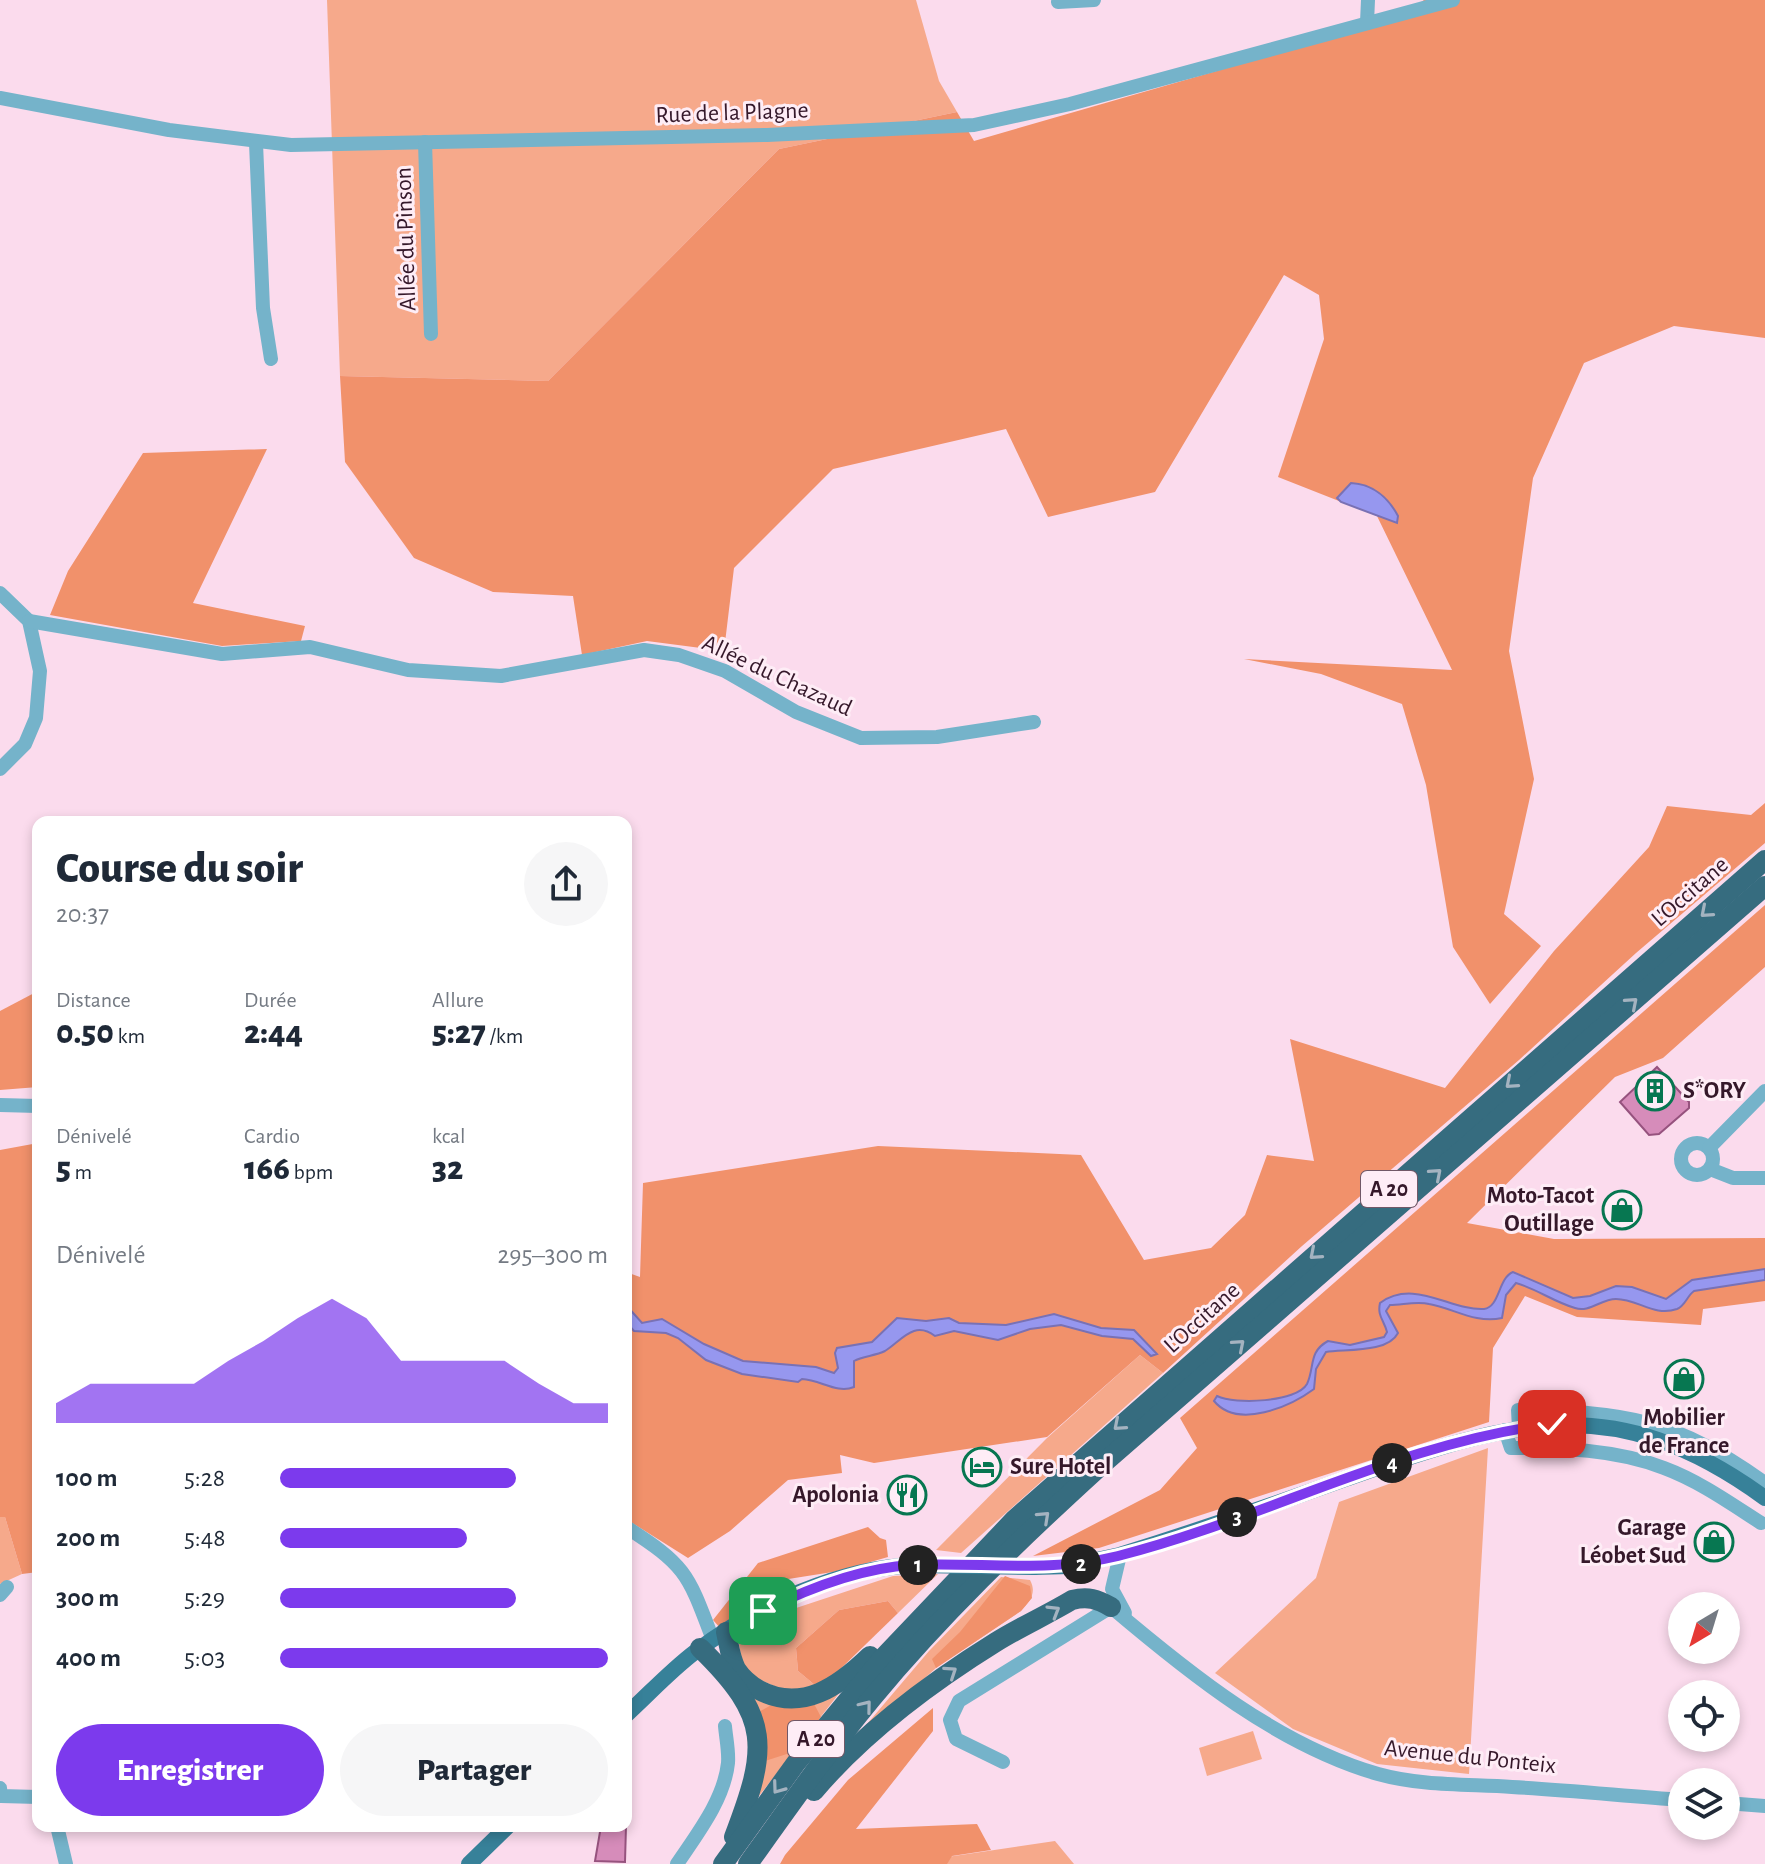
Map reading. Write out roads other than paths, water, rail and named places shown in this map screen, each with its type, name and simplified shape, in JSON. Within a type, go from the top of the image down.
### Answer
[{"type":"highway","name":"L'Occitane","points":[[723,1864],[796,1763],[916,1620],[1015,1519],[1765,860]]},
{"type":"highway","name":"L'Occitane","points":[[748,1864],[872,1698],[1005,1554],[1098,1468],[1765,886]]},
{"type":"highway","points":[[768,1835],[785,1825],[857,1746],[922,1692],[986,1649],[1072,1600],[1085,1597],[1098,1599],[1111,1607]]},
{"type":"highway","points":[[713,1640],[730,1653],[741,1676],[764,1692],[799,1699],[834,1686],[896,1630],[916,1620]]},
{"type":"highway","points":[[713,1640],[753,1719],[757,1739],[758,1767],[753,1787],[723,1864]]},
{"type":"main road","points":[[632,1710],[713,1640],[763,1611],[826,1584],[879,1569],[918,1565],[1050,1567],[1120,1555],[1456,1441],[1512,1429],[1565,1424],[1632,1432],[1697,1456],[1765,1498]]},
{"type":"main road","points":[[469,1864],[502,1832]]},
{"type":"street","points":[[1058,2],[1094,0]]},
{"type":"street","points":[[1367,23],[1368,0]]},
{"type":"street","name":"Rue de la Plagne","points":[[0,98],[256,143],[767,135],[974,125],[1070,104],[1453,0]]},
{"type":"street","name":"Allée du Pinson","points":[[425,142],[431,334]]},
{"type":"street","points":[[256,143],[263,308],[271,359]]},
{"type":"street","points":[[0,593],[29,621],[40,671],[36,718],[25,744],[0,769]]},
{"type":"street","name":"Allée du Chazaud","points":[[29,621],[222,654],[310,647],[408,670],[501,676],[644,650],[656,651],[679,655],[725,671],[796,712],[861,738],[937,737],[1034,722]]},
{"type":"street","points":[[1709,1148],[1765,1091]]},
{"type":"street","points":[[0,1105],[32,1106]]},
{"type":"street","points":[[1701,1143],[1709,1148],[1713,1158],[1710,1169],[1699,1175],[1687,1172],[1681,1161],[1685,1149],[1701,1143]]},
{"type":"street","points":[[1710,1169],[1733,1178],[1765,1178]]},
{"type":"street","points":[[1761,1523],[1700,1484],[1662,1467],[1595,1451],[1508,1453],[1515,1405],[1647,1421],[1705,1443],[1765,1483]]},
{"type":"street","points":[[632,1531],[663,1551],[685,1572],[713,1640]]},
{"type":"street","points":[[1120,1555],[1112,1589],[1137,1630]]},
{"type":"street","points":[[1003,1762],[956,1739],[950,1720],[959,1701],[1111,1607]]},
{"type":"street","name":"Avenue du Ponteix","points":[[1111,1607],[1137,1630],[1277,1731],[1329,1757],[1378,1774],[1423,1782],[1668,1799]]},
{"type":"street","points":[[677,1864],[704,1823],[725,1776],[728,1760],[725,1726]]},
{"type":"street","points":[[0,1788],[1,1796],[32,1797]]},
{"type":"street","points":[[1740,1804],[1765,1806]]},
{"type":"street","points":[[58,1832],[66,1864]]},
{"type":"water","points":[[1351,483],[1366,486],[1384,497],[1398,516],[1397,523],[1341,502],[1337,498]]},
{"type":"water","points":[[1765,1269],[1765,1280],[1694,1291],[1680,1308],[1669,1311],[1616,1299],[1580,1309],[1516,1283],[1506,1295],[1502,1318],[1483,1319],[1424,1303],[1390,1305],[1386,1311],[1398,1333],[1393,1339],[1366,1349],[1326,1352],[1316,1369],[1314,1389],[1304,1396],[1279,1408],[1250,1414],[1224,1410],[1214,1401],[1217,1396],[1265,1400],[1301,1390],[1307,1384],[1317,1350],[1328,1341],[1350,1345],[1384,1337],[1387,1332],[1379,1307],[1380,1303],[1393,1296],[1419,1294],[1484,1309],[1493,1303],[1504,1280],[1513,1272],[1573,1298],[1590,1296],[1616,1286],[1632,1287],[1666,1299],[1692,1280]]},
{"type":"water","points":[[632,1312],[642,1323],[662,1319],[704,1344],[743,1361],[816,1367],[834,1373],[838,1368],[837,1348],[872,1342],[897,1318],[926,1321],[949,1318],[959,1323],[1006,1325],[1054,1314],[1101,1328],[1134,1330],[1157,1354],[1151,1356],[1133,1339],[1102,1336],[1061,1325],[1030,1329],[998,1340],[954,1331],[935,1336],[921,1330],[908,1333],[885,1351],[854,1361],[854,1387],[841,1389],[809,1380],[798,1382],[742,1374],[706,1360],[678,1338],[666,1333],[634,1331]]},
{"type":"place","name":"S*ORY","points":[[1655,1091]]},
{"type":"place","name":"Moto-Tacot Outillage","points":[[1622,1210]]},
{"type":"place","name":"Mobilier de France","points":[[1684,1379]]},
{"type":"place","name":"Sure Hotel","points":[[982,1467]]},
{"type":"place","name":"Apolonia","points":[[907,1495]]},
{"type":"place","name":"Garage Léobet Sud","points":[[1714,1542]]}]
